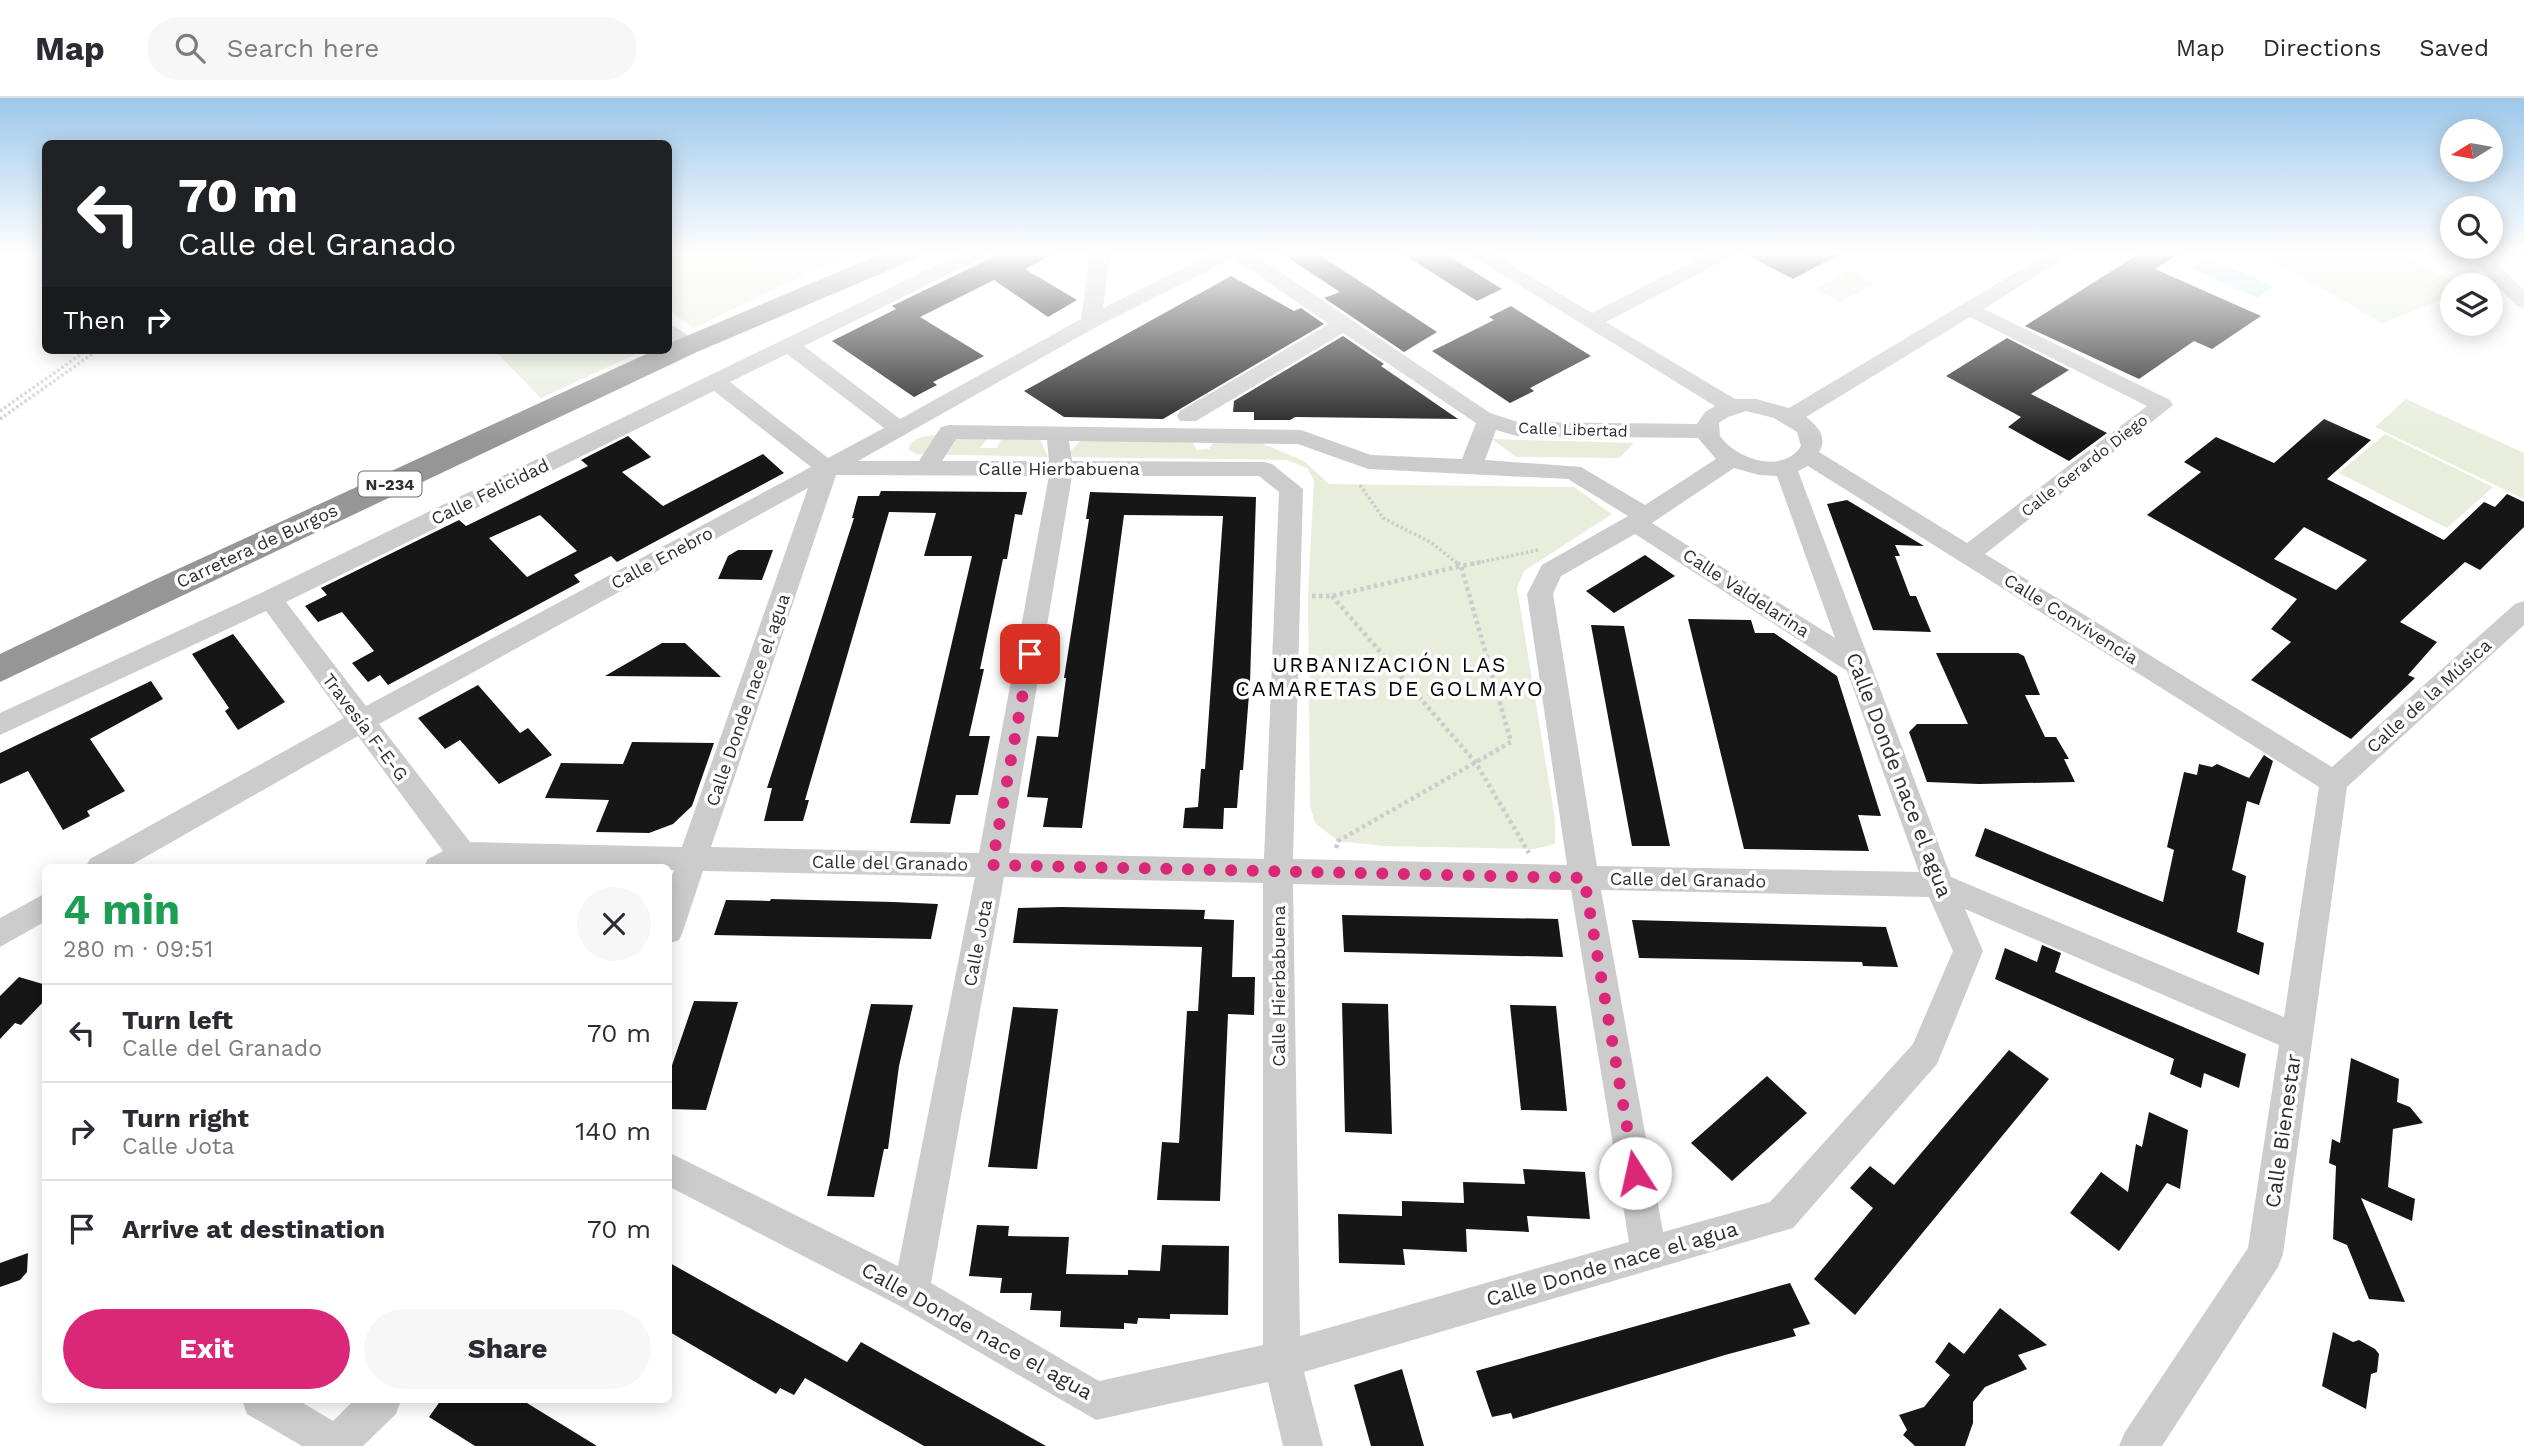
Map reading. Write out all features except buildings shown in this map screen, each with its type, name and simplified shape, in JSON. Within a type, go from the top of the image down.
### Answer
[{"type":"highway","name":"Carretera de Burgos","points":[[678,338],[746,316]]},
{"type":"highway","name":"Carretera de Burgos","points":[[0,669],[645,354]]},
{"type":"street","name":"Calle Felicidad","points":[[0,725],[270,599],[848,316]]},
{"type":"street","points":[[1091,322],[1092,316]]},
{"type":"street","name":"Calle Enebro","points":[[107,864],[361,721],[1103,316]]},
{"type":"street","name":"Calle Libertad","points":[[1334,316],[1488,420],[1517,429],[1707,431]]},
{"type":"street","points":[[1581,316],[1731,406]]},
{"type":"street","points":[[1591,322],[1603,316]]},
{"type":"street","points":[[1792,416],[1958,316]]},
{"type":"street","name":"Calle Gerardo Diego","points":[[1968,555],[2162,405],[1983,316]]},
{"type":"street","points":[[1188,416],[1345,323]]},
{"type":"street","points":[[790,346],[899,429]]},
{"type":"street","points":[[716,382],[827,468]]},
{"type":"street","points":[[1762,405],[1792,416],[1810,435],[1811,446],[1796,461],[1768,468],[1732,459],[1711,441],[1707,431],[1713,416],[1731,406],[1762,405]]},
{"type":"street","points":[[1471,467],[1488,420]]},
{"type":"street","name":"Calle Valdelarina","points":[[925,469],[949,432],[1301,437],[1367,462],[1573,472],[1640,520],[1856,664]]},
{"type":"street","name":"Calle Jota","points":[[911,1292],[992,865],[1062,469],[1058,433]]},
{"type":"street","points":[[1649,1254],[1584,878],[1540,594],[1550,571],[1640,520],[1732,459]]},
{"type":"street","name":"Calle Convivencia","points":[[1796,461],[1968,555],[2334,782]]},
{"type":"street","name":"Calle Donde nace el agua","points":[[672,1170],[911,1292],[1096,1401],[1282,1360],[1781,1216],[1925,1054],[1968,951],[1939,885],[1856,664],[1796,461]]},
{"type":"street","points":[[1360,485],[1367,462]]},
{"type":"street","name":"Calle Hierbabuena","points":[[827,468],[1264,469],[1291,489],[1278,871],[1282,1360],[1303,1446]]},
{"type":"street","name":"Calle Donde nace el agua","points":[[672,920],[827,468]]},
{"type":"street","name":"Travesía F-E-G","points":[[270,599],[361,721],[450,861]]},
{"type":"street","name":"Calle de la Música","points":[[2334,782],[2524,610]]},
{"type":"street","name":"Calle Bienestar","points":[[2138,1446],[2265,1254],[2334,782]]},
{"type":"street","name":"Calle del Granado","points":[[450,861],[694,859],[1939,885],[2296,1037]]},
{"type":"street","points":[[2,935],[42,908]]},
{"type":"street","points":[[266,1403],[337,1446],[379,1403]]},
{"type":"path","points":[[0,411],[81,354]]},
{"type":"path","points":[[0,419],[93,354]]},
{"type":"path","points":[[1330,872],[1338,841],[1511,742],[1461,566],[1433,543],[1383,517],[1360,485]]},
{"type":"path","points":[[1287,596],[1332,596],[1566,543],[1580,554]]},
{"type":"path","points":[[1332,596],[1476,762],[1543,877]]},
{"type":"green space","points":[[677,316],[719,316],[693,328]]},
{"type":"green space","points":[[2370,316],[2400,316],[2382,323]]},
{"type":"green space","points":[[498,354],[636,354],[541,398]]},
{"type":"green space","points":[[2406,399],[2524,453],[2524,499],[2375,427]]},
{"type":"green space","points":[[958,432],[988,437],[980,448],[997,448],[1002,438],[1040,439],[1048,457],[916,454],[908,449],[922,437]]},
{"type":"green space","points":[[2385,434],[2493,487],[2447,528],[2339,473]]},
{"type":"green space","points":[[1492,439],[1634,443],[1619,458],[1516,457]]},
{"type":"green space","points":[[1081,440],[1192,441],[1197,450],[1209,449],[1213,442],[1256,441],[1304,461],[1329,484],[1574,487],[1612,514],[1524,571],[1517,588],[1555,819],[1555,844],[1534,849],[1384,846],[1338,841],[1315,823],[1310,805],[1308,596],[1314,480],[1307,468],[1287,460],[1065,457]]},
{"type":"district","name":"URBANIZACIÓN LAS CAMARETAS DE GOLMAYO","points":[[1390,677]]},
{"type":"route","points":[[1030,654],[992,865],[1584,878],[1635,1173]]}]
